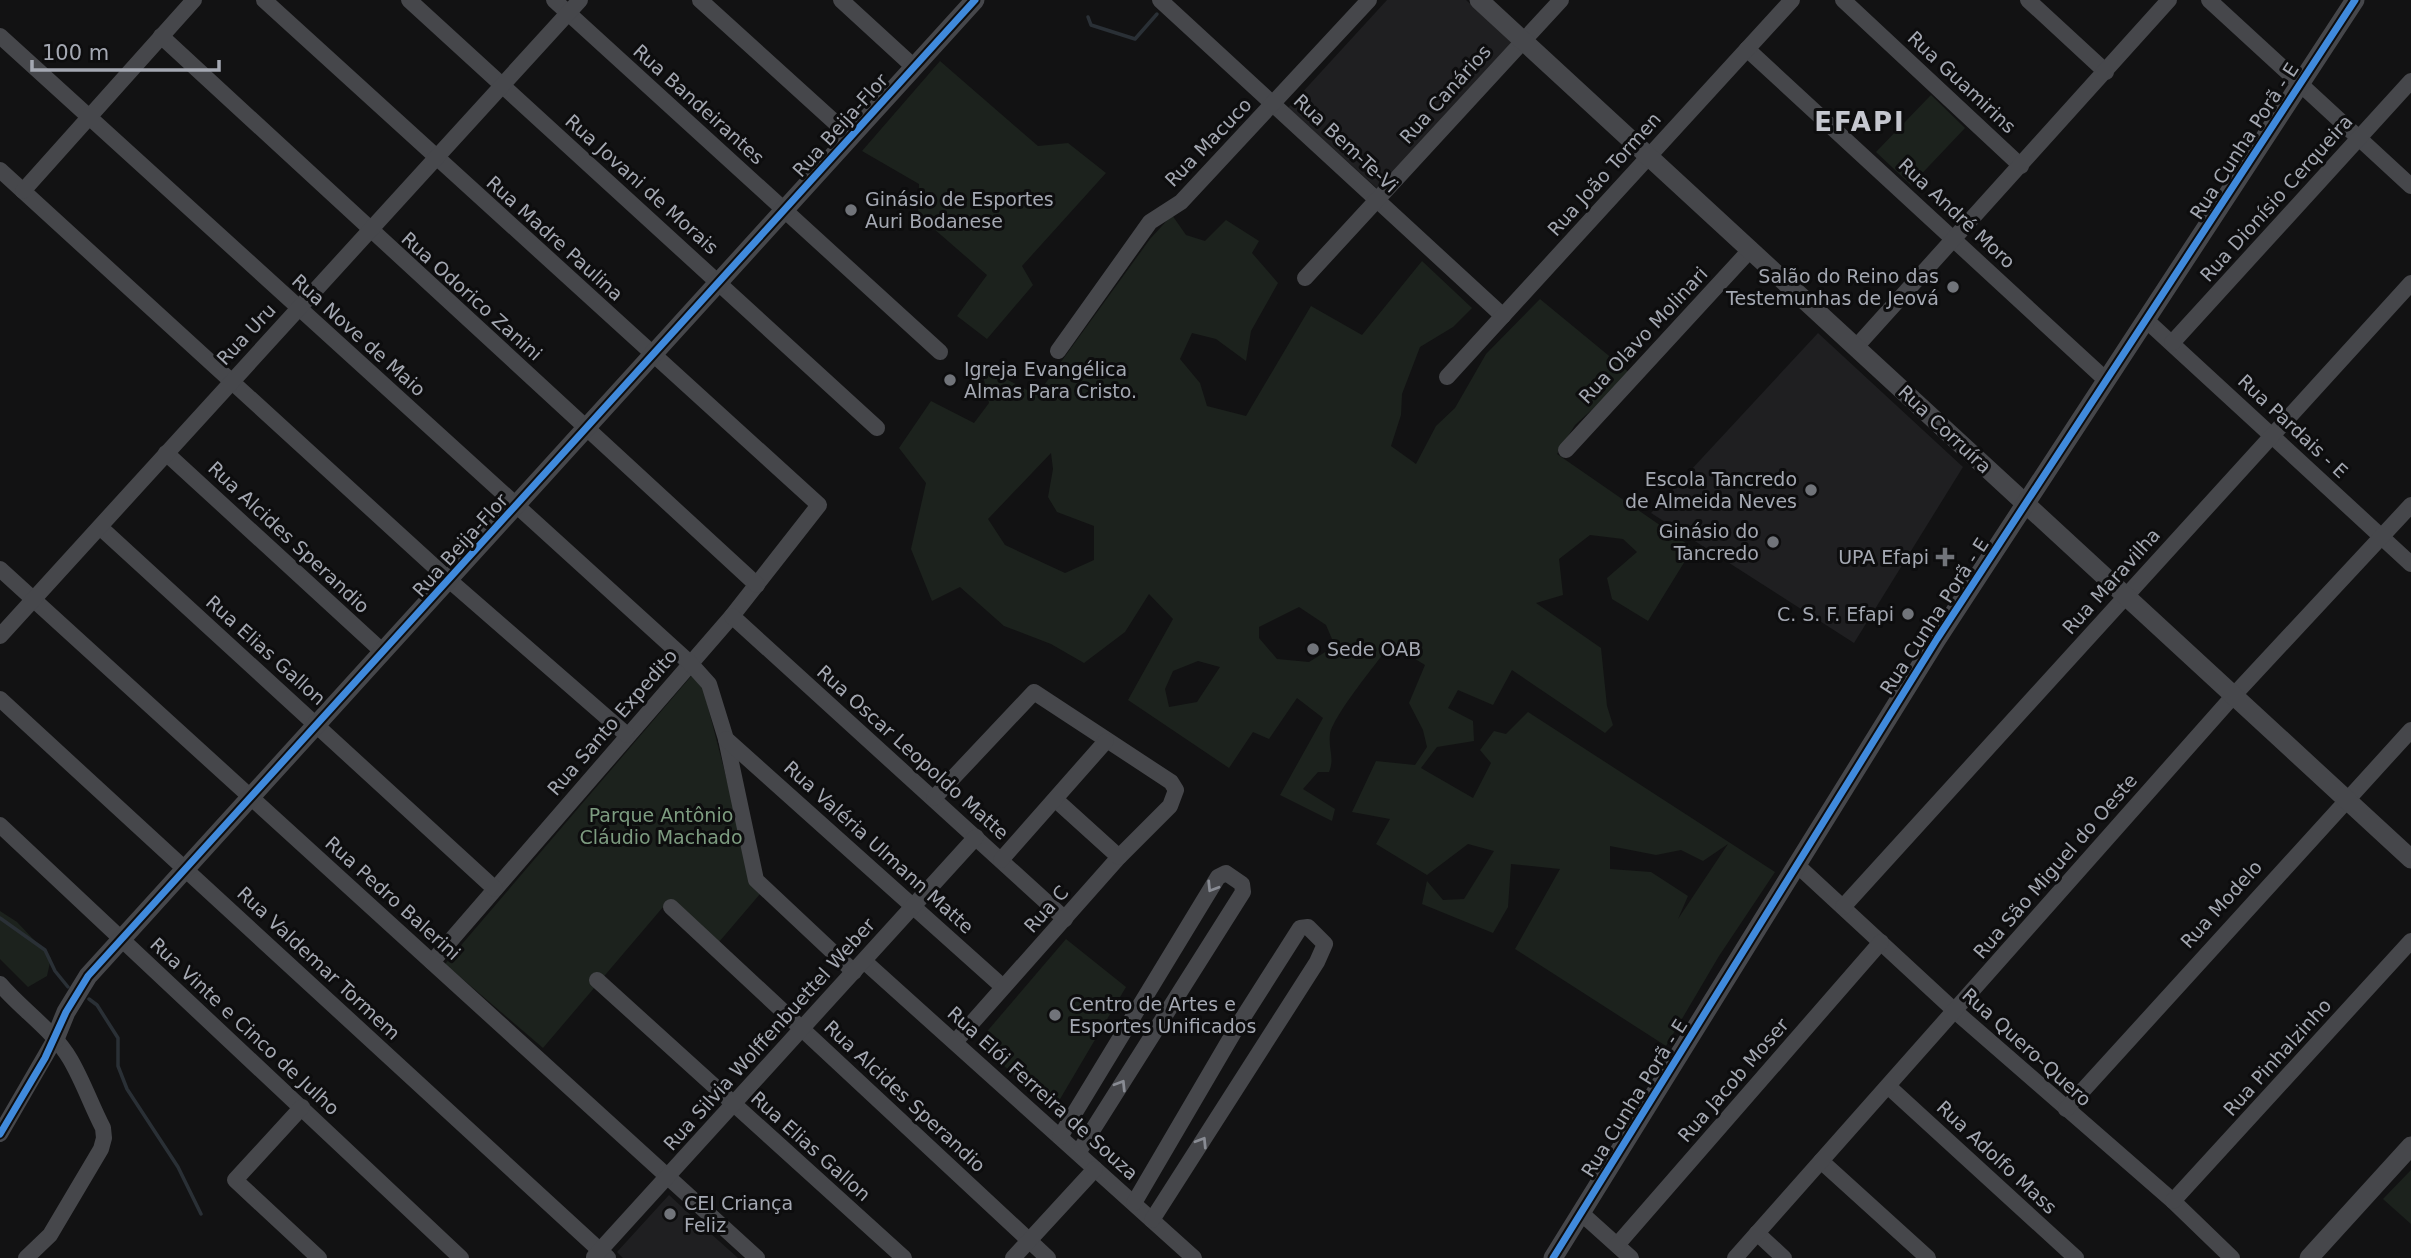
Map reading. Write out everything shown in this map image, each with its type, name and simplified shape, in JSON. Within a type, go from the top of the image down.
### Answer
[{"type":"street","points":[[23,191],[194,0]]},
{"type":"street","name":"Rua Madre Paulina","points":[[264,0],[819,505]]},
{"type":"street","name":"Rua Jovani de Morais","points":[[409,0],[877,428]]},
{"type":"street","name":"Rua Bandeirantes","points":[[554,0],[940,352]]},
{"type":"street","name":"Rua Uru","points":[[0,636],[580,0]]},
{"type":"street","points":[[700,0],[851,137]]},
{"type":"street","points":[[841,0],[914,67]]},
{"type":"street","name":"Rua Beija-Flor","points":[[0,1134],[88,976],[975,0]]},
{"type":"street","name":"Rua Macuco","points":[[1058,352],[1150,222],[1181,202],[1369,0]]},
{"type":"street","name":"Rua Corruíra","points":[[1479,0],[2411,859]]},
{"type":"street","name":"Rua Canários","points":[[1304,278],[1560,0]]},
{"type":"street","name":"Rua João Tormen","points":[[1447,377],[1792,0]]},
{"type":"street","name":"Rua Guamirins","points":[[1843,0],[2021,166]]},
{"type":"street","points":[[2028,0],[2106,72]]},
{"type":"street","points":[[1856,347],[2169,0]]},
{"type":"street","points":[[2209,0],[2411,186]]},
{"type":"street","name":"Rua Cunha Porã - E","points":[[1553,1258],[1937,639],[2355,0]]},
{"type":"street","name":"Rua Bem-Te-Vi","points":[[1170,3],[1376,200],[1503,316]]},
{"type":"street","name":"Rua Nove de Maio","points":[[0,36],[88,120],[691,664],[709,684],[726,738]]},
{"type":"street","name":"Rua Odorico Zanini","points":[[161,36],[369,231],[757,585]]},
{"type":"street","name":"Rua André Moro","points":[[1747,49],[2106,380]]},
{"type":"street","name":"Rua Dionísio Cerqueira","points":[[2172,343],[2411,81]]},
{"type":"street","points":[[0,170],[229,382],[449,580],[627,735]]},
{"type":"street","name":"Rua Olavo Molinari","points":[[1566,450],[1751,249]]},
{"type":"street","name":"Rua Maravilha","points":[[1843,908],[2411,283]]},
{"type":"street","name":"Rua Pardais - E","points":[[2146,320],[2411,564]]},
{"type":"street","name":"Rua Alcides Sperandio","points":[[166,453],[383,652]]},
{"type":"street","name":"Rua Santo Expedito","points":[[432,962],[732,616],[819,505]]},
{"type":"street","name":"Rua São Miguel do Oeste","points":[[1735,1258],[1956,1012],[2235,694],[2411,505]]},
{"type":"street","name":"Rua Elias Gallon","points":[[101,528],[495,889]]},
{"type":"street","name":"Rua Pedro Balerini","points":[[0,569],[757,1258]]},
{"type":"street","name":"Rua Oscar Leopoldo Matte","points":[[732,616],[1065,919]]},
{"type":"street","points":[[934,798],[1034,692],[1106,741],[1001,860]]},
{"type":"street","name":"Rua Valdemar Tormem","points":[[0,699],[600,1255]]},
{"type":"street","name":"Rua Modelo","points":[[2066,1109],[2411,730]]},
{"type":"street","name":"Rua Valéria Ulmann Matte","points":[[726,738],[915,905],[1003,987]]},
{"type":"street","name":"Rua Elói Ferreira de Souza","points":[[726,738],[756,880],[955,1042],[1194,1258]]},
{"type":"street","name":"Rua C","points":[[955,1042],[1119,857],[1170,806],[1176,790],[1171,782],[1106,741]]},
{"type":"street","points":[[1056,800],[1119,857]]},
{"type":"street","name":"Rua Vinte e Cinco de Julho","points":[[0,825],[461,1258]]},
{"type":"street","name":"Rua Silvia Wolffenbuettel Weber","points":[[600,1255],[976,837]]},
{"type":"street","name":"Rua Quero-Quero","points":[[1797,864],[1956,1012],[2173,1201],[2232,1258]]},
{"type":"street","points":[[1060,1137],[1218,877],[1226,873],[1242,884],[1243,892],[1078,1153]]},
{"type":"street","name":"Rua Alcides Sperandio","points":[[671,908],[1048,1258]]},
{"type":"street","points":[[1134,1203],[1237,1027],[1300,928],[1308,927],[1325,944],[1317,962],[1152,1220]]},
{"type":"street","name":"Rua Pinhalzinho","points":[[2173,1201],[2411,941]]},
{"type":"street","name":"Rua Jacob Moser","points":[[1617,1245],[1881,942]]},
{"type":"street","name":"Rua Elias Gallon","points":[[597,980],[904,1258]]},
{"type":"street","points":[[0,984],[23,1011],[55,1039],[70,1059],[103,1128],[104,1138],[101,1149],[50,1235],[26,1258]]},
{"type":"street","name":"Rua Adolfo Mass","points":[[1889,1087],[2076,1258]]},
{"type":"street","points":[[302,1107],[235,1180],[319,1258]]},
{"type":"street","points":[[2309,1258],[2411,1146]]},
{"type":"street","points":[[1821,1161],[1928,1258]]},
{"type":"street","points":[[1013,1258],[1095,1169]]},
{"type":"street","points":[[1581,1213],[1631,1258]]},
{"type":"street","points":[[1757,1233],[1784,1258]]},
{"type":"shaded area","points":[[1387,0],[1466,0],[1514,44],[1380,191],[1288,108]]},
{"type":"shaded area","name":"Escola Tancredo de Almeida Neves","points":[[1818,333],[1963,467],[1854,643],[1651,513]]},
{"type":"shaded area","name":"CEI Criança Feliz","points":[[669,1195],[738,1258],[623,1258],[617,1252]]},
{"type":"green space","points":[[940,61],[1038,146],[1068,143],[1106,173],[1022,266],[1033,285],[987,339],[957,316],[987,275],[918,215],[919,184],[862,151]]},
{"type":"green space","points":[[1931,95],[1965,128],[1911,185],[1876,152]]},
{"type":"green space","points":[[1172,215],[1186,235],[1205,241],[1226,220],[1259,241],[1252,253],[1278,283],[1251,331],[1246,361],[1216,339],[1192,333],[1180,359],[1200,383],[1207,406],[1246,416],[1311,306],[1362,335],[1422,261],[1472,308],[1453,327],[1420,347],[1402,394],[1401,415],[1391,446],[1416,464],[1436,426],[1455,408],[1486,354],[1540,299],[1631,374],[1575,425],[1557,454],[1693,548],[1648,621],[1612,599],[1607,578],[1637,552],[1623,539],[1590,535],[1559,559],[1563,595],[1536,603],[1601,648],[1607,706],[1613,725],[1605,733],[1512,670],[1493,705],[1458,690],[1448,708],[1473,721],[1474,741],[1437,747],[1421,768],[1473,798],[1491,763],[1480,750],[1494,731],[1506,734],[1528,712],[1775,872],[1719,956],[1666,1046],[1515,949],[1560,869],[1511,864],[1508,907],[1493,933],[1422,904],[1427,881],[1443,900],[1464,899],[1494,851],[1468,844],[1427,875],[1376,844],[1390,819],[1352,812],[1376,761],[1415,765],[1427,747],[1423,730],[1409,703],[1425,665],[1391,644],[1333,726],[1330,734],[1329,772],[1318,772],[1303,789],[1335,809],[1332,821],[1280,795],[1323,718],[1297,698],[1269,739],[1253,732],[1229,768],[1128,700],[1173,619],[1149,594],[1125,632],[1084,663],[1051,644],[1004,626],[960,587],[932,601],[911,549],[926,483],[899,448],[931,401],[974,423],[989,403],[981,366],[1037,395],[1150,239]],"holes":[[[1051,453],[1053,469],[1048,497],[1057,512],[1094,526],[1094,560],[1065,573],[1005,545],[988,519]],[[1299,607],[1326,625],[1335,646],[1309,662],[1277,659],[1259,638],[1259,627]],[[1198,661],[1220,667],[1197,702],[1169,707],[1165,689],[1173,671]],[[1728,844],[1678,919],[1688,896],[1651,872],[1610,869],[1610,846],[1656,855],[1681,850],[1703,861]]]},
{"type":"green space","name":"Parque Antônio Cláudio Machado","points":[[693,674],[701,680],[755,889],[760,894],[719,942],[669,900],[543,1048],[445,964]]},
{"type":"green space","points":[[0,911],[17,922],[51,958],[47,976],[28,987],[0,959]]},
{"type":"green space","name":"Centro de Artes e Esportes Unificados","points":[[1066,939],[1126,987],[1053,1111],[978,1042]]},
{"type":"green space","points":[[2411,1170],[2411,1224],[2383,1199]]},
{"type":"waterway","points":[[1088,17],[1091,25],[1135,39],[1157,14]]},
{"type":"waterway","points":[[0,918],[45,950],[55,971],[68,987]]},
{"type":"waterway","points":[[89,999],[97,1005],[118,1038],[118,1066],[127,1089],[178,1167],[201,1214]]},
{"type":"cycle path","points":[[0,1134],[45,1058],[66,1012],[88,976],[975,0]]},
{"type":"cycle path","points":[[1553,1258],[1937,639],[2355,0]]},
{"type":"place","name":"Ginásio de Esportes Auri Bodanese","points":[[851,210]]},
{"type":"place","name":"Salão do Reino das Testemunhas de Jeová","points":[[1953,287]]},
{"type":"place","name":"Igreja Evangélica Almas Para Cristo.","points":[[950,380]]},
{"type":"place","name":"Escola Tancredo de Almeida Neves","points":[[1811,490]]},
{"type":"place","name":"Ginásio do Tancredo","points":[[1773,542]]},
{"type":"place","name":"UPA Efapi","points":[[1945,557]]},
{"type":"place","name":"C. S. F. Efapi","points":[[1908,614]]},
{"type":"place","name":"Sede OAB","points":[[1313,649]]},
{"type":"place","name":"Centro de Artes e Esportes Unificados","points":[[1055,1015]]},
{"type":"place","name":"CEI Criança Feliz","points":[[670,1214]]},
{"type":"district","name":"EFAPI","points":[[1860,122]]}]
